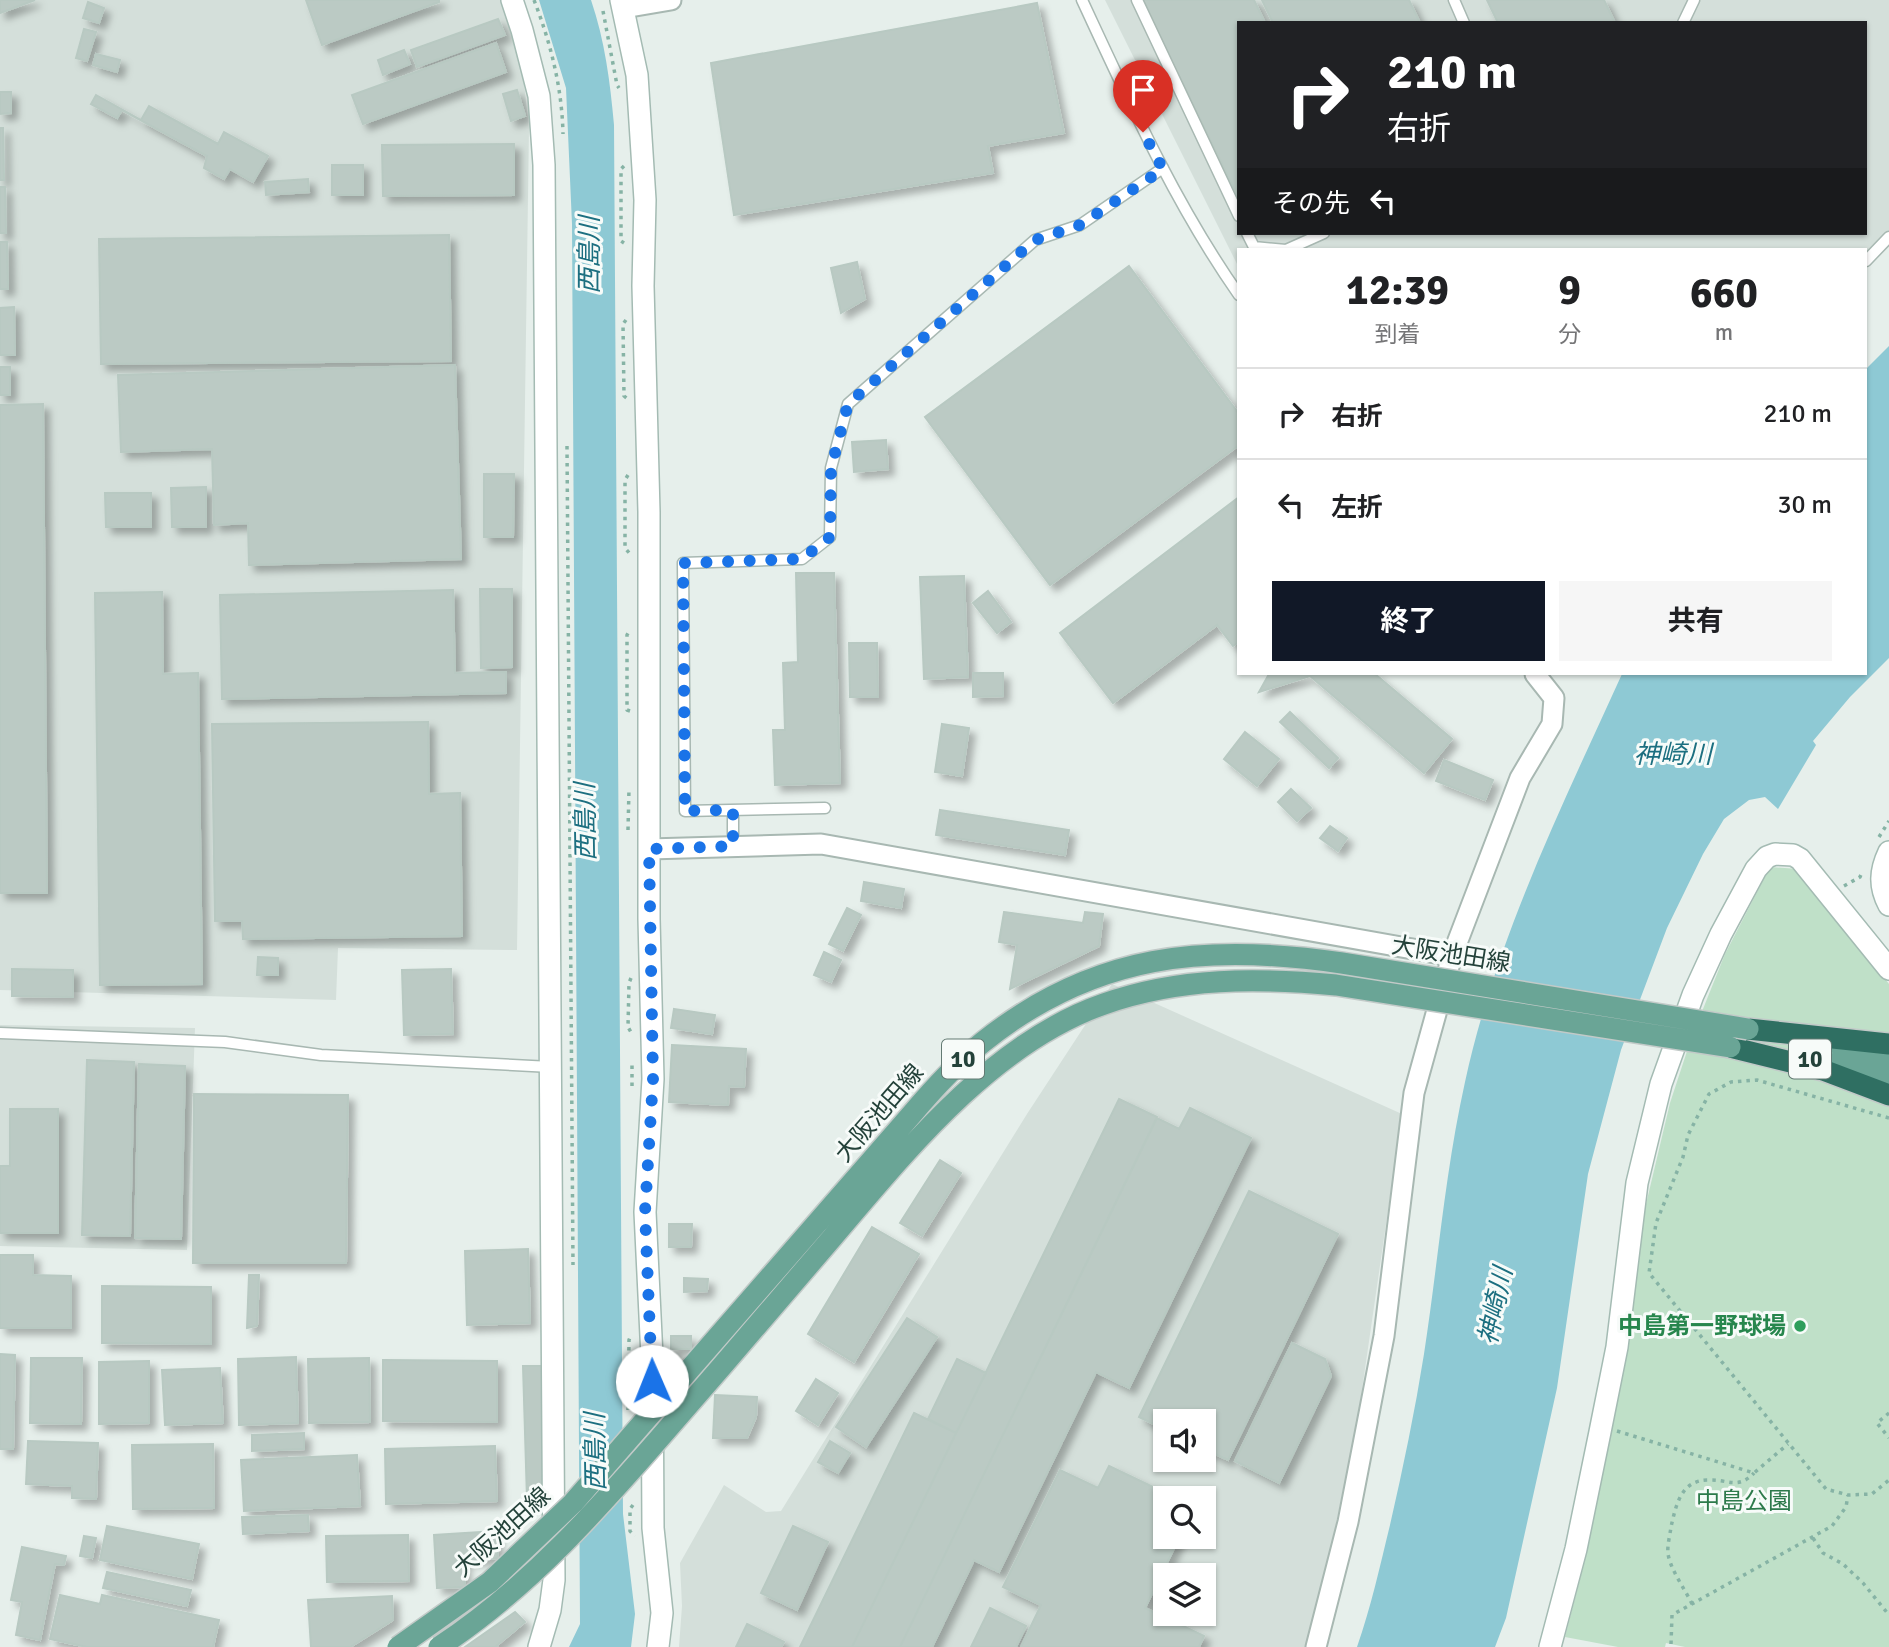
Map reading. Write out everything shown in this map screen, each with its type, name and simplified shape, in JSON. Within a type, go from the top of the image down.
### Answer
[{"type":"highway","points":[[1748,1029],[1889,1044]]},
{"type":"highway","points":[[1730,1047],[1823,1070],[1889,1095]]},
{"type":"main road","name":"大阪池田線","points":[[398,1647],[490,1582],[573,1503],[961,1061],[1029,1009],[1084,981],[1180,956],[1221,953],[1276,955],[1342,963],[1748,1029],[1818,1041],[1889,1059]]},
{"type":"main road","name":"大阪池田線","points":[[439,1647],[504,1599],[589,1518],[921,1136],[1000,1064],[1051,1029],[1103,1004],[1160,988],[1224,981],[1292,981],[1336,985],[1812,1059],[1889,1076]]},
{"type":"street","points":[[512,0],[539,96],[544,165],[554,1580],[550,1610],[539,1647]]},
{"type":"street","points":[[658,1647],[662,1613],[653,1528],[652,1357],[645,1212],[653,1079],[649,849],[649,512],[643,286],[645,200],[637,75],[617,5],[671,0]]},
{"type":"street","points":[[1317,1647],[1348,1522],[1384,1336],[1413,1093],[1452,956],[1520,778],[1552,724],[1554,698],[1536,675]]},
{"type":"street","points":[[649,849],[821,844],[1452,956]]},
{"type":"street","points":[[1882,848],[1881,882],[1889,905]]},
{"type":"street","points":[[1550,1647],[1576,1549],[1616,1347],[1637,1183],[1661,1084],[1693,995],[1721,934],[1756,869],[1767,857],[1784,853],[1800,859],[1889,970]]},
{"type":"lane","points":[[1082,0],[1143,132],[1212,257],[1237,292]]},
{"type":"lane","points":[[1137,0],[1237,212]]},
{"type":"lane","points":[[1454,0],[1463,21]]},
{"type":"lane","points":[[1684,21],[1695,0]]},
{"type":"lane","points":[[825,808],[685,811],[683,563],[802,559],[830,537],[831,468],[848,404],[1035,240],[1080,225],[1163,169]]},
{"type":"lane","points":[[1248,235],[1254,247],[1265,248]]},
{"type":"lane","points":[[1290,248],[1320,235]]},
{"type":"lane","points":[[1867,260],[1889,237]]},
{"type":"lane","points":[[733,810],[733,846]]},
{"type":"lane","points":[[0,1033],[225,1042],[321,1055],[551,1067]]},
{"type":"path","points":[[617,5],[602,13],[617,85],[624,91]]},
{"type":"path","points":[[627,162],[621,169],[621,241],[628,247]]},
{"type":"path","points":[[629,315],[623,324],[623,372],[624,396],[630,401]]},
{"type":"path","points":[[631,471],[625,480],[625,548],[632,556]]},
{"type":"path","points":[[632,627],[626,635],[627,709],[634,715]]},
{"type":"path","points":[[1882,848],[1889,821]]},
{"type":"path","points":[[1829,894],[1860,877],[1865,865]]},
{"type":"path","points":[[632,1034],[628,1027],[629,983],[634,971]]},
{"type":"path","points":[[1889,1118],[1757,1080],[1731,1082],[1709,1094],[1688,1135],[1683,1157],[1656,1223],[1649,1273],[1826,1489],[1848,1495],[1872,1494],[1889,1480]]},
{"type":"path","points":[[628,1412],[629,1340],[635,1327]]},
{"type":"path","points":[[1889,1413],[1877,1423],[1889,1437]]},
{"type":"path","points":[[1612,1430],[1754,1473]]},
{"type":"path","points":[[1692,1604],[1668,1553],[1676,1502],[1681,1493],[1707,1479],[1736,1483],[1747,1481],[1788,1444]]},
{"type":"path","points":[[1671,1644],[1672,1615],[1832,1526],[1846,1507],[1848,1495]]},
{"type":"path","points":[[635,1504],[630,1509],[630,1531],[636,1537]]},
{"type":"path","points":[[1813,1538],[1823,1553],[1843,1564],[1863,1583],[1889,1615]]},
{"type":"shaded area","points":[[0,0],[500,0],[521,56],[529,128],[517,950],[338,948],[336,1000],[0,990]]},
{"type":"shaded area","points":[[1105,0],[1889,0],[1889,234],[1867,257],[1867,248],[1237,248],[1237,264]]},
{"type":"shaded area","points":[[1112,984],[1402,1114],[1358,1417],[1327,1568],[1306,1647],[679,1647],[682,1606],[680,1563],[724,1485],[766,1512],[781,1511],[1027,1114]]},
{"type":"shaded area","points":[[0,1025],[195,1028],[187,1250],[0,1246]]},
{"type":"green space","name":"中島公園","points":[[1770,867],[1798,869],[1889,984],[1889,1647],[1685,1647],[1666,1643],[1665,1647],[1618,1647],[1565,1637],[1587,1552],[1628,1347],[1642,1221],[1670,1103],[1691,1039],[1725,954]]},
{"type":"water","name":"西島川","points":[[539,0],[591,0],[606,62],[614,125],[623,1514],[635,1614],[631,1647],[569,1647],[580,1624],[572,224],[566,88]]},
{"type":"water","name":"神崎川","points":[[1889,346],[1889,658],[1850,697],[1813,741],[1816,745],[1778,809],[1765,797],[1749,800],[1724,819],[1703,854],[1667,928],[1621,1050],[1588,1174],[1557,1388],[1506,1618],[1495,1647],[1357,1647],[1383,1556],[1413,1418],[1452,1150],[1465,1082],[1478,1029],[1512,925],[1622,675],[1867,675],[1867,368]]},
{"type":"building","points":[[0,0],[35,0],[0,13]]},
{"type":"building","points":[[306,0],[439,0],[439,2],[322,45]]},
{"type":"building","points":[[1142,0],[1254,0],[1264,21],[1237,21],[1237,195]]},
{"type":"building","points":[[1262,0],[1409,0],[1419,21],[1272,21]]},
{"type":"building","points":[[1487,0],[1604,0],[1614,21],[1497,21]]},
{"type":"building","points":[[88,2],[104,8],[99,23],[83,18]]},
{"type":"building","points":[[1037,3],[1064,133],[988,146],[993,173],[734,215],[711,63]]},
{"type":"building","points":[[498,19],[505,35],[417,67],[411,50]]},
{"type":"building","points":[[84,29],[96,32],[87,61],[76,58]]},
{"type":"building","points":[[496,43],[506,72],[363,124],[352,95]]},
{"type":"building","points":[[404,50],[410,64],[383,75],[378,60]]},
{"type":"building","points":[[96,54],[120,60],[117,72],[93,65]]},
{"type":"building","points":[[517,90],[525,116],[511,121],[503,94]]},
{"type":"building","points":[[0,92],[11,92],[11,113],[0,114]]},
{"type":"building","points":[[96,95],[141,120],[149,106],[218,144],[224,132],[268,156],[253,182],[230,169],[224,179],[204,168],[207,156],[122,110],[117,118],[91,104]]},
{"type":"building","points":[[0,128],[3,128],[4,180],[0,180]]},
{"type":"building","points":[[514,144],[514,195],[383,196],[382,145]]},
{"type":"building","points":[[332,165],[363,165],[363,195],[332,195]]},
{"type":"building","points":[[308,179],[309,192],[266,195],[265,182]]},
{"type":"building","points":[[0,187],[5,187],[6,233],[0,233]]},
{"type":"building","points":[[449,235],[451,361],[101,364],[99,239]]},
{"type":"building","points":[[0,242],[7,242],[8,289],[0,289]]},
{"type":"building","points":[[857,262],[865,299],[841,313],[831,268]]},
{"type":"building","points":[[1129,266],[1237,411],[1237,446],[1050,585],[925,417]]},
{"type":"building","points":[[14,307],[15,355],[0,355],[0,308]]},
{"type":"building","points":[[455,365],[461,559],[249,565],[248,523],[214,525],[212,449],[121,452],[118,375]]},
{"type":"building","points":[[0,367],[10,367],[10,395],[0,395]]},
{"type":"building","points":[[43,404],[47,893],[0,893],[0,405]]},
{"type":"building","points":[[886,440],[888,469],[854,472],[852,442]]},
{"type":"building","points":[[484,474],[514,474],[513,537],[484,537]]},
{"type":"building","points":[[206,487],[206,527],[172,527],[171,488]]},
{"type":"building","points":[[105,493],[151,493],[151,527],[106,527]]},
{"type":"building","points":[[1237,499],[1237,643],[1233,646],[1217,625],[1113,703],[1060,633]]},
{"type":"building","points":[[796,573],[834,573],[840,783],[775,785],[773,730],[785,730],[783,663],[798,662]]},
{"type":"building","points":[[964,576],[968,677],[924,679],[920,577]]},
{"type":"building","points":[[480,589],[512,589],[512,667],[481,668]]},
{"type":"building","points":[[453,590],[455,673],[506,672],[506,693],[222,699],[220,595]]},
{"type":"building","points":[[988,591],[1011,622],[997,633],[973,603]]},
{"type":"building","points":[[162,592],[163,674],[198,673],[202,984],[100,985],[95,593]]},
{"type":"building","points":[[849,643],[877,643],[878,697],[850,697]]},
{"type":"building","points":[[973,673],[1003,673],[1003,696],[973,697]]},
{"type":"building","points":[[1268,675],[1376,675],[1452,739],[1424,773],[1310,676],[1259,692]]},
{"type":"building","points":[[1290,712],[1338,758],[1329,768],[1280,722]]},
{"type":"building","points":[[428,722],[429,794],[460,793],[462,936],[243,939],[242,921],[215,921],[212,724]]},
{"type":"building","points":[[942,724],[969,728],[962,776],[935,772]]},
{"type":"building","points":[[1245,732],[1279,759],[1257,786],[1224,759]]},
{"type":"building","points":[[1444,760],[1493,780],[1485,800],[1436,781]]},
{"type":"building","points":[[1291,789],[1311,808],[1297,821],[1278,802]]},
{"type":"building","points":[[940,810],[1069,830],[1065,855],[936,835]]},
{"type":"building","points":[[1330,826],[1347,838],[1338,851],[1320,838]]},
{"type":"building","points":[[864,882],[904,889],[901,908],[861,901]]},
{"type":"building","points":[[847,908],[861,915],[843,951],[829,944]]},
{"type":"building","points":[[1004,912],[1083,923],[1085,912],[1103,914],[1099,946],[1010,989],[1017,945],[999,942]]},
{"type":"building","points":[[824,952],[841,960],[831,982],[814,975]]},
{"type":"building","points":[[258,957],[278,958],[278,975],[257,975]]},
{"type":"building","points":[[12,969],[73,970],[73,997],[12,996]]},
{"type":"building","points":[[451,969],[453,1034],[404,1035],[402,970]]},
{"type":"building","points":[[674,1009],[715,1015],[712,1034],[671,1028]]},
{"type":"building","points":[[672,1045],[746,1049],[744,1087],[729,1086],[728,1105],[669,1102]]},
{"type":"building","points":[[87,1060],[134,1062],[130,1236],[82,1235]]},
{"type":"building","points":[[139,1064],[185,1066],[181,1239],[135,1238]]},
{"type":"building","points":[[194,1094],[348,1095],[346,1263],[193,1263]]},
{"type":"building","points":[[1119,1099],[1157,1117],[900,1647],[852,1647]]},
{"type":"building","points":[[1190,1108],[1251,1138],[1129,1388],[1096,1372],[999,1572],[974,1560],[932,1647],[900,1647],[1157,1118],[1179,1129]]},
{"type":"building","points":[[10,1109],[58,1109],[58,1233],[0,1233],[0,1166],[10,1166]]},
{"type":"building","points":[[940,1160],[961,1173],[922,1236],[900,1223]]},
{"type":"building","points":[[1249,1191],[1338,1234],[1228,1460],[1216,1454],[1216,1409],[1153,1409],[1153,1424],[1139,1417]]},
{"type":"building","points":[[669,1224],[692,1224],[691,1247],[669,1247]]},
{"type":"building","points":[[872,1227],[919,1254],[854,1362],[808,1334]]},
{"type":"building","points":[[528,1249],[530,1323],[467,1325],[465,1251]]},
{"type":"building","points":[[0,1255],[33,1255],[33,1275],[71,1276],[71,1328],[0,1328]]},
{"type":"building","points":[[249,1275],[259,1275],[257,1326],[247,1328]]},
{"type":"building","points":[[684,1278],[708,1279],[707,1291],[684,1292]]},
{"type":"building","points":[[102,1286],[211,1287],[211,1344],[102,1343]]},
{"type":"building","points":[[907,1318],[937,1337],[866,1447],[836,1427]]},
{"type":"building","points":[[671,1336],[691,1336],[691,1349],[671,1349]]},
{"type":"building","points":[[1292,1343],[1325,1359],[1331,1376],[1279,1483],[1235,1461]]},
{"type":"building","points":[[0,1354],[15,1355],[13,1449],[0,1449]]},
{"type":"building","points":[[296,1357],[298,1423],[239,1425],[238,1359]]},
{"type":"building","points":[[31,1358],[82,1358],[81,1424],[30,1423]]},
{"type":"building","points":[[369,1358],[370,1422],[309,1423],[308,1359]]},
{"type":"building","points":[[957,1359],[986,1373],[956,1433],[928,1419]]},
{"type":"building","points":[[383,1360],[497,1361],[497,1422],[383,1421]]},
{"type":"building","points":[[149,1361],[149,1423],[99,1424],[99,1362]]},
{"type":"building","points":[[523,1366],[542,1366],[546,1498],[527,1499]]},
{"type":"building","points":[[220,1368],[223,1423],[165,1425],[162,1370]]},
{"type":"building","points":[[816,1379],[838,1393],[818,1425],[796,1411]]},
{"type":"building","points":[[715,1395],[757,1397],[756,1417],[747,1438],[713,1438]]},
{"type":"building","points":[[914,1413],[956,1433],[852,1647],[800,1647]]},
{"type":"building","points":[[304,1433],[304,1449],[252,1451],[252,1435]]},
{"type":"building","points":[[28,1441],[98,1443],[96,1499],[72,1498],[72,1486],[26,1484]]},
{"type":"building","points":[[830,1441],[850,1453],[838,1473],[818,1462]]},
{"type":"building","points":[[213,1444],[214,1508],[133,1509],[132,1445]]},
{"type":"building","points":[[495,1446],[497,1501],[386,1504],[385,1449]]},
{"type":"building","points":[[357,1455],[360,1506],[244,1511],[241,1460]]},
{"type":"building","points":[[1109,1466],[1153,1487],[1153,1549],[1174,1549],[1167,1563],[1153,1563],[1153,1592],[1145,1608],[1153,1612],[1153,1626],[1183,1626],[1204,1636],[1199,1647],[1021,1647],[1041,1605],[1003,1587],[1060,1470],[1098,1488]]},
{"type":"building","points":[[308,1515],[309,1531],[243,1534],[242,1517]]},
{"type":"building","points":[[107,1526],[199,1544],[192,1579],[100,1560]]},
{"type":"building","points":[[793,1526],[828,1542],[797,1610],[761,1593]]},
{"type":"building","points":[[496,1531],[498,1558],[464,1560],[465,1587],[437,1588],[434,1535]]},
{"type":"building","points":[[408,1535],[409,1581],[327,1582],[326,1536]]},
{"type":"building","points":[[84,1536],[96,1538],[92,1558],[80,1556]]},
{"type":"building","points":[[22,1547],[66,1556],[64,1565],[55,1564],[40,1640],[16,1635],[22,1602],[11,1600]]},
{"type":"building","points":[[107,1572],[191,1590],[187,1606],[103,1588]]},
{"type":"building","points":[[60,1595],[100,1604],[102,1595],[219,1620],[213,1647],[87,1647],[50,1639]]},
{"type":"building","points":[[392,1596],[393,1620],[350,1647],[311,1647],[308,1600]]},
{"type":"building","points":[[990,1608],[1026,1626],[1016,1647],[971,1647]]},
{"type":"building","points":[[515,1612],[525,1622],[497,1647],[465,1647]]},
{"type":"building","points":[[747,1624],[784,1642],[781,1647],[736,1647]]},
{"type":"place","name":"中島第一野球場","points":[[1800,1326]]},
{"type":"route","points":[[652,1381],[645,1212],[653,1079],[649,849],[733,846],[733,810],[685,811],[683,563],[802,559],[830,537],[831,468],[848,404],[1035,240],[1080,225],[1163,169],[1143,132]]}]
